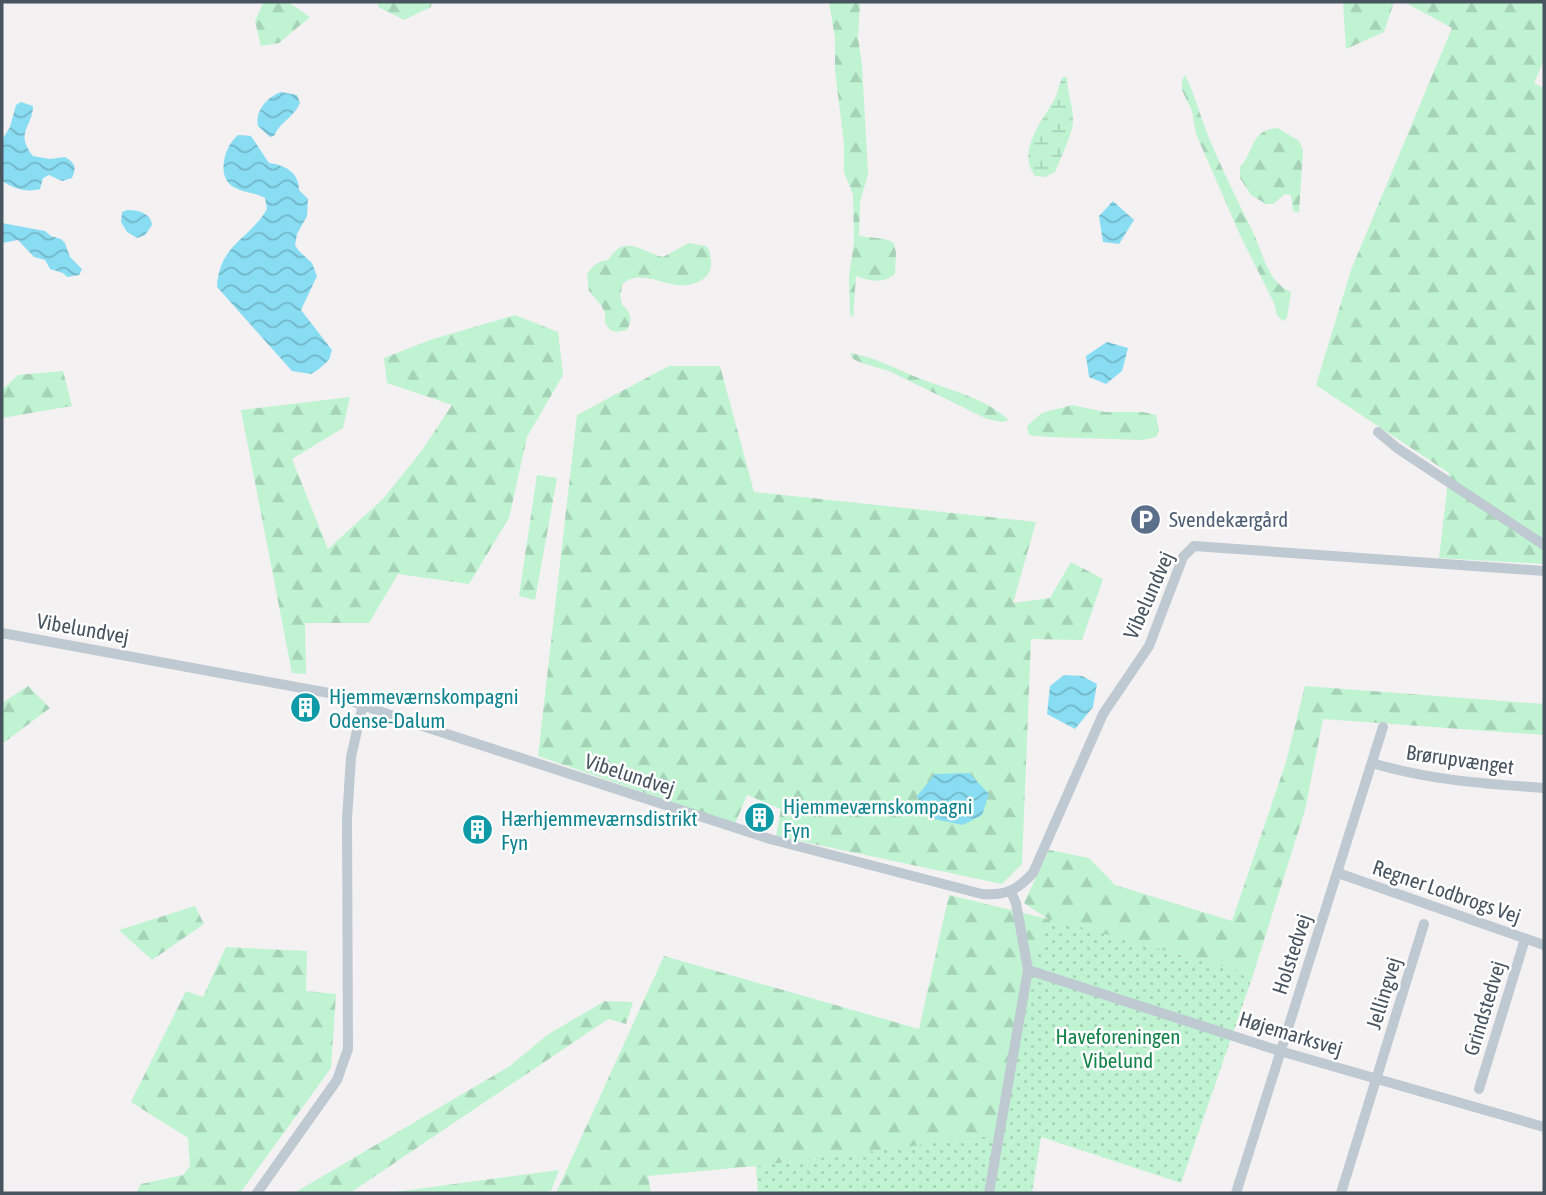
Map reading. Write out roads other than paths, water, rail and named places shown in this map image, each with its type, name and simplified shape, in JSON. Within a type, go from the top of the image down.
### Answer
[{"type":"street","points":[[1378,432],[1397,448],[1544,545]]},
{"type":"street","name":"Vibelundvej","points":[[2,633],[329,693],[419,725],[791,845],[982,894],[998,895],[1012,892],[1033,873],[1103,714],[1149,646],[1183,557],[1194,546],[1544,571]]},
{"type":"street","points":[[257,1193],[337,1080],[348,1049],[347,819],[351,757],[363,704]]},
{"type":"street","name":"Holstedvej","points":[[1236,1193],[1383,727]]},
{"type":"street","name":"Brørupvænget","points":[[1372,763],[1424,776],[1544,788]]},
{"type":"street","name":"Regner Lodbrogs Vej","points":[[1338,873],[1544,945]]},
{"type":"street","points":[[989,1193],[1028,970],[1012,892]]},
{"type":"street","name":"Jellingvej","points":[[1341,1193],[1424,924]]},
{"type":"street","name":"Grindstedvej","points":[[1479,1089],[1525,939]]},
{"type":"street","name":"Højemarksvej","points":[[1028,970],[1280,1051],[1544,1127]]},
{"type":"water","points":[[281,92],[297,95],[300,103],[274,136],[270,137],[258,126],[258,115],[271,97]]},
{"type":"water","points":[[21,102],[33,106],[25,141],[33,156],[50,159],[65,157],[74,166],[72,178],[62,181],[49,175],[43,178],[40,189],[30,190],[15,188],[2,181],[2,140],[10,127],[16,105]]},
{"type":"water","points":[[238,135],[251,136],[269,163],[290,171],[297,179],[299,190],[308,199],[307,216],[297,234],[295,245],[312,263],[317,276],[301,310],[332,350],[329,360],[311,374],[292,371],[217,287],[223,261],[229,251],[267,209],[265,198],[232,186],[224,175],[226,153]]},
{"type":"water","points":[[1113,201],[1134,220],[1119,244],[1103,242],[1099,216]]},
{"type":"water","points":[[127,210],[147,215],[152,225],[145,235],[137,238],[127,232],[121,222],[122,212]]},
{"type":"water","points":[[2,223],[45,231],[61,239],[70,257],[82,269],[79,275],[67,277],[50,269],[45,260],[34,257],[18,240],[2,243]]},
{"type":"water","points":[[1107,342],[1128,348],[1122,371],[1106,384],[1089,377],[1086,356]]},
{"type":"water","points":[[1064,675],[1082,676],[1097,684],[1093,707],[1075,729],[1047,714],[1050,686]]},
{"type":"water","points":[[969,773],[989,794],[982,815],[963,825],[929,818],[917,796],[935,774]]},
{"type":"place","name":"Svendekærgård","points":[[1146,519]]},
{"type":"place","name":"Hjemmeværnskompagni Odense-Dalum","points":[[306,708]]},
{"type":"place","name":"Hjemmeværnskompagni Fyn","points":[[760,818]]},
{"type":"place","name":"Hærhjemmeværnsdistrikt Fyn","points":[[478,830]]},
{"type":"park label","name":"Haveforeningen Vibelund","points":[[1118,1048]]}]
